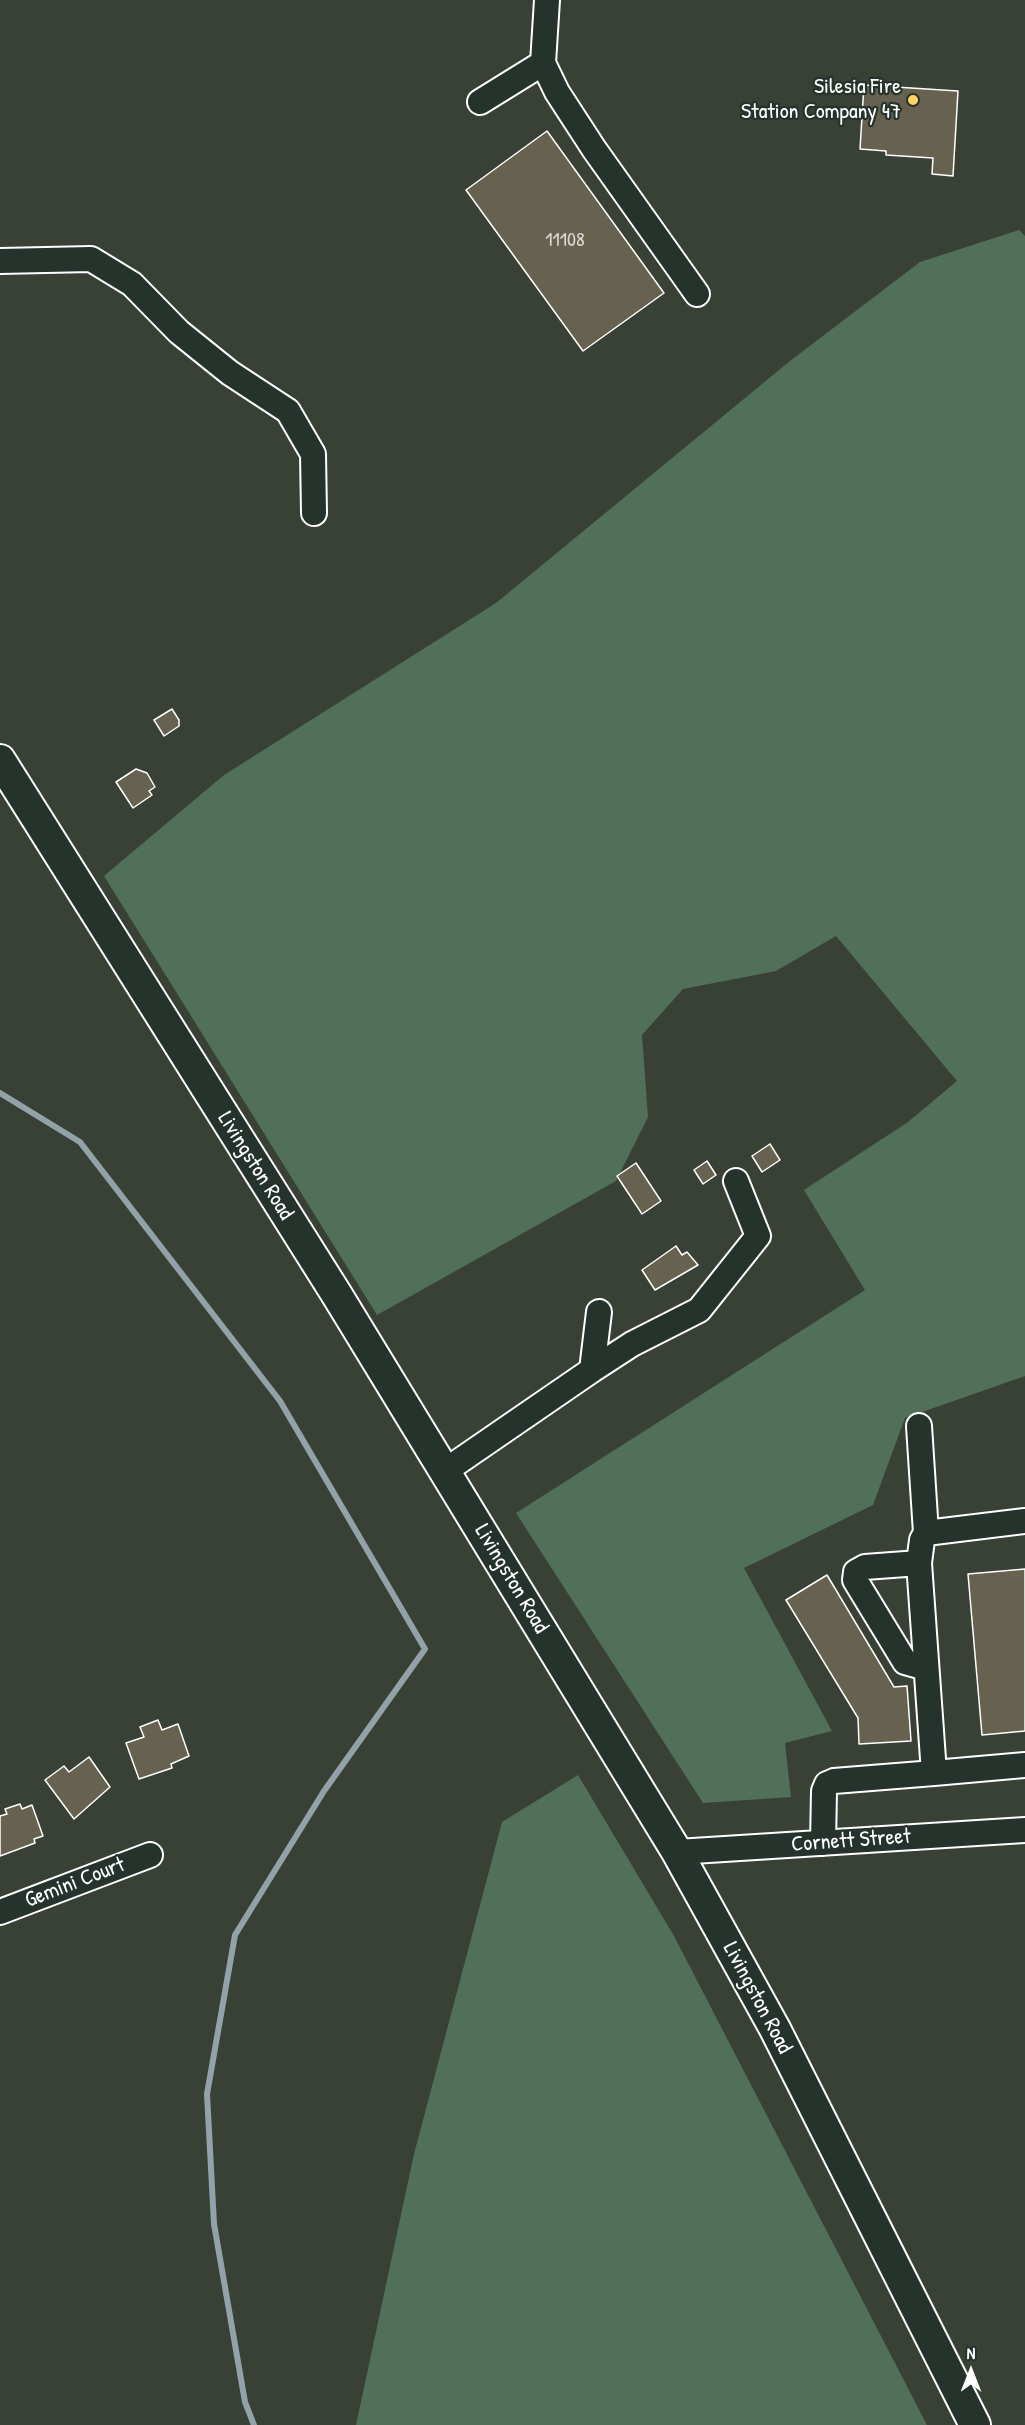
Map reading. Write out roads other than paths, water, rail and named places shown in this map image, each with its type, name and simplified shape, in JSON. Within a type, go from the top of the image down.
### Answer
[{"type":"main road","name":"Livingston Road","points":[[0,760],[445,1471],[677,1852],[775,2029],[975,2425]]},
{"type":"street","points":[[547,0],[543,63],[557,92],[594,149],[697,294]]},
{"type":"street","points":[[480,102],[543,63]]},
{"type":"street","points":[[0,261],[91,259],[132,284],[178,332],[230,373],[288,411],[313,454],[315,513]]},
{"type":"street","points":[[445,1471],[632,1344],[699,1310],[758,1236],[736,1181]]},
{"type":"street","points":[[592,1371],[599,1312]]},
{"type":"street","points":[[919,1426],[926,1533],[922,1540],[919,1563],[934,1773]]},
{"type":"street","points":[[926,1533],[1025,1521]]},
{"type":"street","points":[[919,1563],[865,1567],[856,1572],[855,1580],[905,1662],[926,1668]]},
{"type":"street","points":[[824,1843],[824,1791],[827,1784],[834,1781],[1025,1766]]},
{"type":"street","name":"Cornett Street","points":[[677,1852],[1025,1830]]},
{"type":"street","name":"Gemini Court","points":[[0,1912],[150,1855]]},
{"type":"waterway","points":[[0,1093],[80,1142],[280,1401],[425,1649],[324,1791],[235,1935],[207,2094],[214,2224],[245,2402],[254,2425]]},
{"type":"place","name":"Silesia Fire Station Company 47","points":[[913,100]]}]
